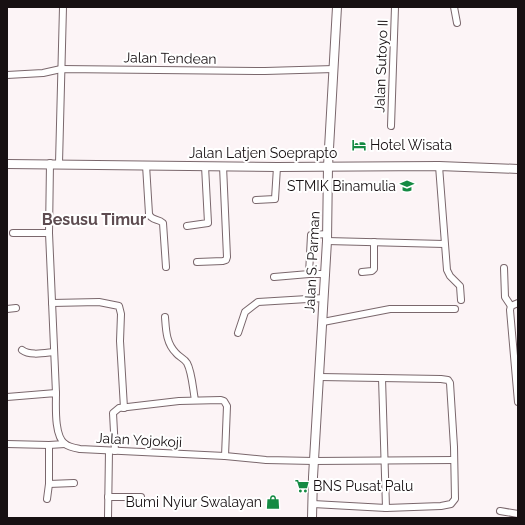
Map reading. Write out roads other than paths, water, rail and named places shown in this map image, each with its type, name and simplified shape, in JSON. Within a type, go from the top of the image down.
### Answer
[{"type":"street","points":[[59,163],[60,69],[63,7]]},
{"type":"street","name":"Jalan S. Parman","points":[[312,518],[328,237],[328,166],[337,7]]},
{"type":"street","name":"Jalan Sutoyo II","points":[[391,126],[395,7]]},
{"type":"street","points":[[454,7],[457,24]]},
{"type":"street","name":"Jalan Tendean","points":[[7,75],[60,69],[265,71],[334,69]]},
{"type":"street","points":[[50,163],[48,233],[58,433],[65,444]]},
{"type":"street","name":"Jalan Latjen Soeprapto","points":[[7,164],[59,163],[277,167],[439,166],[518,169]]},
{"type":"street","points":[[146,165],[149,214],[152,218],[163,223],[166,267]]},
{"type":"street","points":[[187,226],[208,223],[205,166]]},
{"type":"street","points":[[197,262],[223,261],[226,260],[227,257],[222,166]]},
{"type":"street","points":[[439,166],[446,270],[460,286],[461,300]]},
{"type":"street","points":[[256,200],[275,199],[277,167]]},
{"type":"street","points":[[13,233],[48,233]]},
{"type":"street","points":[[310,274],[311,235],[374,242],[444,244]]},
{"type":"street","points":[[362,272],[372,271],[374,269],[374,242]]},
{"type":"street","points":[[504,268],[505,297],[511,306],[510,310],[518,402]]},
{"type":"street","points":[[274,277],[326,274]]},
{"type":"street","points":[[238,333],[245,312],[258,302],[324,298]]},
{"type":"street","points":[[52,303],[99,302],[119,306],[121,314],[120,341],[124,408]]},
{"type":"street","points":[[511,306],[518,303]]},
{"type":"street","points":[[7,309],[16,308]]},
{"type":"street","points":[[323,322],[390,310],[455,309]]},
{"type":"street","points":[[165,317],[168,339],[176,354],[183,358],[188,365],[195,400]]},
{"type":"street","points":[[22,350],[31,353],[54,352]]},
{"type":"street","points":[[313,504],[386,508],[441,506],[451,504],[455,499],[450,383],[448,380],[320,377]]},
{"type":"street","points":[[382,378],[386,508]]},
{"type":"street","points":[[7,397],[56,393]]},
{"type":"street","points":[[108,518],[108,497],[112,451],[112,413],[115,410],[195,400],[224,401],[227,406],[224,456]]},
{"type":"street","name":"Jalan Yojokoji","points":[[7,444],[65,444],[80,449],[314,462],[454,460]]},
{"type":"street","points":[[47,499],[49,484],[49,445]]},
{"type":"street","points":[[49,484],[74,483]]},
{"type":"street","points":[[108,497],[141,498]]},
{"type":"street","points":[[500,511],[518,514]]},
{"type":"place","name":"Hotel Wisata","points":[[359,145]]},
{"type":"place","name":"STMIK Binamulia","points":[[407,186]]},
{"type":"place","name":"BNS Pusat Palu","points":[[302,486]]},
{"type":"place","name":"Bumi Nyiur Swalayan","points":[[273,502]]},
{"type":"district","name":"Besusu Timur","points":[[94,219]]}]
